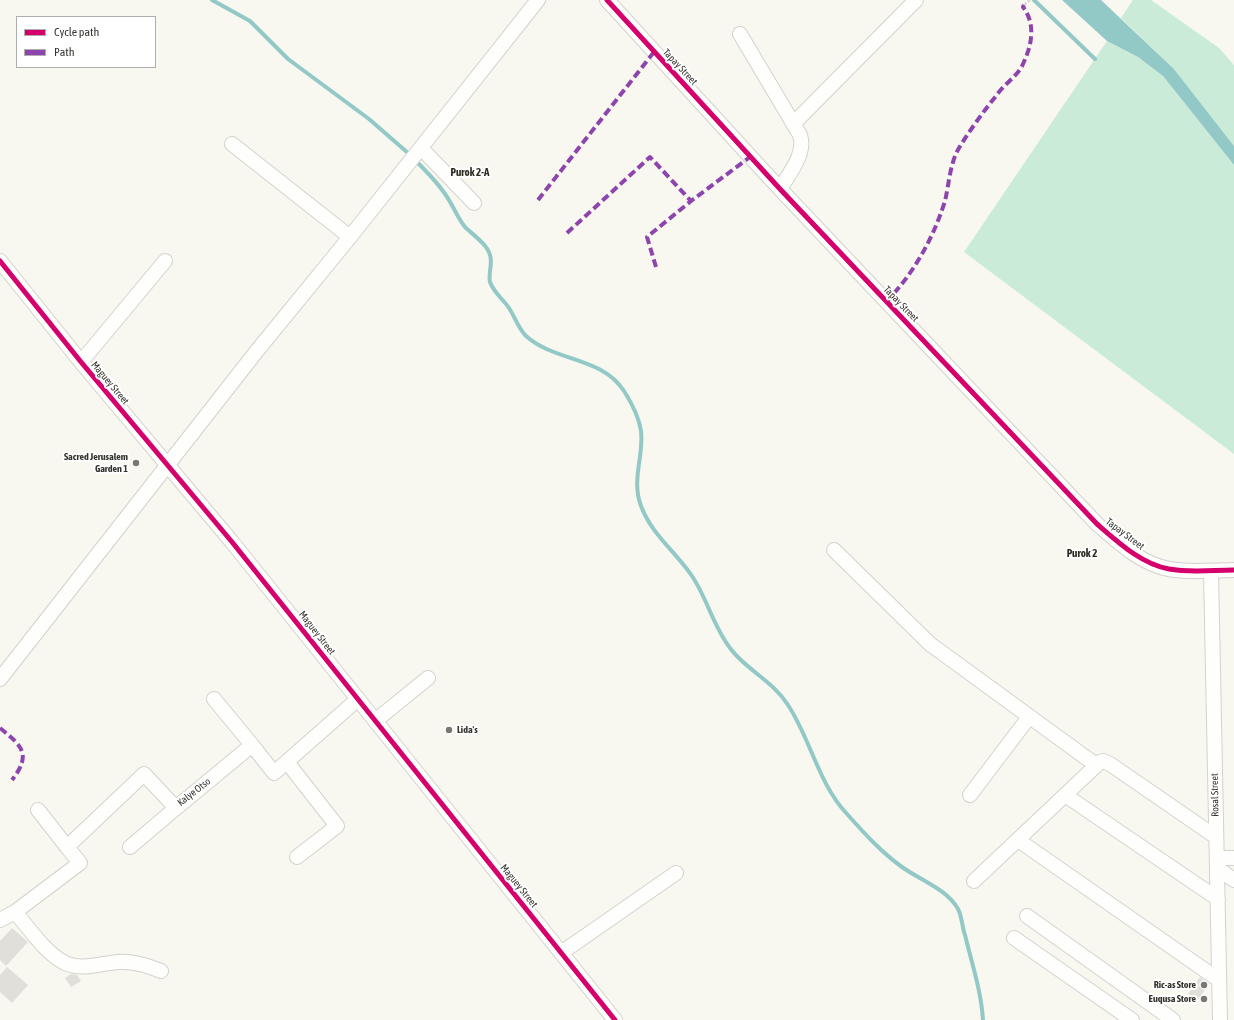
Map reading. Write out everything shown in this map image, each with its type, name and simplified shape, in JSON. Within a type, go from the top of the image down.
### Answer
[{"type":"street","points":[[0,680],[256,352],[350,237],[538,0]]},
{"type":"street","name":"Tapay Street","points":[[607,0],[780,189],[1097,524],[1136,555],[1155,565],[1169,569],[1234,570]]},
{"type":"street","points":[[793,124],[916,0]]},
{"type":"street","points":[[740,34],[800,134],[802,147],[780,189]]},
{"type":"street","points":[[232,144],[350,237]]},
{"type":"street","points":[[421,148],[474,203]]},
{"type":"street","name":"Maguey Street","points":[[0,261],[81,362],[237,548],[615,1020]]},
{"type":"street","points":[[81,362],[165,261]]},
{"type":"street","points":[[834,550],[930,644],[1096,765]]},
{"type":"street","name":"Rosal Street","points":[[1211,570],[1220,1020]]},
{"type":"street","points":[[375,721],[428,678]]},
{"type":"street","points":[[214,699],[274,773],[358,699]]},
{"type":"street","points":[[970,796],[1029,717]]},
{"type":"street","name":"Kalye Otso","points":[[67,847],[144,774],[176,808],[252,745]]},
{"type":"street","points":[[974,882],[1096,765],[1103,761],[1107,762],[1216,837]]},
{"type":"street","points":[[287,762],[337,826],[297,858]]},
{"type":"street","points":[[1065,795],[1218,899]]},
{"type":"street","points":[[130,847],[176,808]]},
{"type":"street","points":[[0,920],[15,912],[80,863],[38,810]]},
{"type":"street","points":[[1018,840],[1219,980]]},
{"type":"street","points":[[1234,858],[1217,863],[1234,880]]},
{"type":"street","points":[[561,953],[676,872]]},
{"type":"street","points":[[15,912],[50,952],[66,963],[93,967],[120,962],[135,963],[161,971]]},
{"type":"street","points":[[1027,916],[1173,1020]]},
{"type":"street","points":[[1014,938],[1132,1020]]},
{"type":"path","points":[[1024,5],[1030,0]]},
{"type":"green space","points":[[1133,0],[1151,0],[1219,48],[1234,65],[1234,146],[1174,69],[1121,18]]},
{"type":"green space","points":[[1107,41],[1138,57],[1163,76],[1234,165],[1234,454],[964,252]]},
{"type":"water","points":[[1062,0],[1101,0],[1174,69],[1234,146],[1234,165],[1163,76],[1138,57],[1107,41]]},
{"type":"building","points":[[12,928],[28,942],[6,966],[0,960],[0,941]]},
{"type":"building","points":[[7,967],[28,985],[12,1003],[0,992],[0,975]]},
{"type":"building","points":[[71,974],[77,975],[81,981],[71,987],[65,978]]},
{"type":"building","points":[[1200,977],[1209,984],[1198,1000],[1188,994]]},
{"type":"waterway","points":[[212,0],[250,21],[288,59],[369,119],[408,153]]},
{"type":"waterway","points":[[1034,0],[1095,59]]},
{"type":"waterway","points":[[417,162],[432,177],[448,198],[465,227],[486,247],[491,258],[490,282],[496,293],[509,308],[526,336],[550,351],[591,365],[603,371],[624,391],[634,410],[641,431],[641,450],[637,487],[641,506],[651,526],[692,576],[702,593],[719,631],[730,648],[743,662],[775,689],[788,705],[796,718],[822,775],[837,802],[880,849],[909,872],[940,890],[958,909],[978,988],[983,1020]]},
{"type":"marked path","points":[[886,302],[914,267],[935,229],[945,201],[952,167],[959,148],[986,108],[1017,73],[1023,64],[1029,49],[1031,35],[1030,20],[1023,7],[1024,5]]},
{"type":"marked path","points":[[538,200],[654,52]]},
{"type":"marked path","points":[[567,233],[650,157],[691,201]]},
{"type":"marked path","points":[[656,267],[647,237],[691,201],[750,157]]},
{"type":"marked path","points":[[0,728],[14,740],[22,751],[22,763],[12,780]]},
{"type":"cycle path","points":[[607,0],[780,189],[1097,524],[1130,551],[1159,566],[1185,571],[1234,570]]},
{"type":"cycle path","points":[[0,261],[81,362],[232,542],[615,1020]]},
{"type":"place","name":"Sacred Jerusalem Garden 1","points":[[136,463]]},
{"type":"place","name":"Lida's","points":[[449,730]]},
{"type":"place","name":"Ric-as Store","points":[[1204,985]]},
{"type":"place","name":"Euqusa Store","points":[[1204,999]]},
{"type":"district","name":"Purok 2-A","points":[[470,173]]},
{"type":"district","name":"Purok 2","points":[[1082,554]]}]
